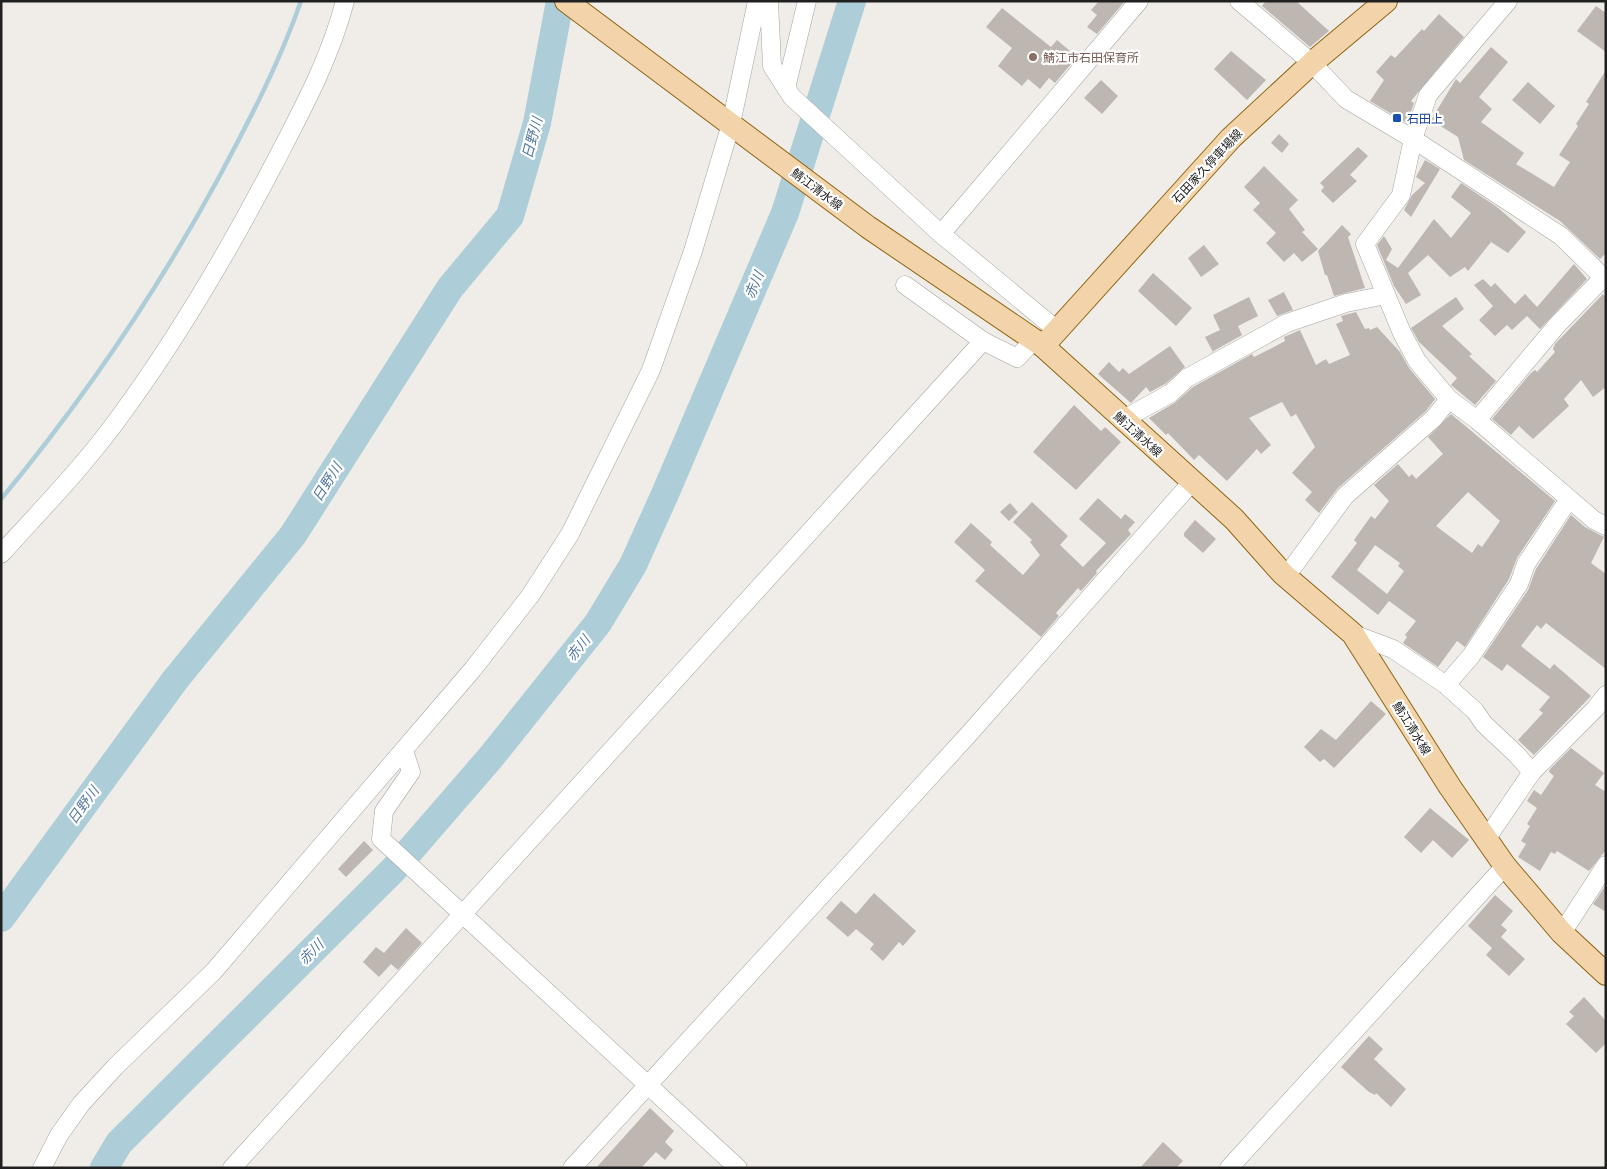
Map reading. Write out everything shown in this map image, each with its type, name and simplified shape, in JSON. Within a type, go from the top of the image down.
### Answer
[{"type":"main road","name":"鯖江清水線","points":[[566,1],[868,227],[1045,338],[1122,420],[1234,519],[1283,574],[1353,634],[1450,787],[1505,866],[1562,933],[1606,974]]},
{"type":"main road","name":"石田家久停車場線","points":[[1045,338],[1231,138],[1312,63],[1386,1]]},
{"type":"street","points":[[1,554],[50,501],[117,420],[184,323],[250,210],[312,91],[345,1]]},
{"type":"street","points":[[42,1168],[59,1135],[81,1104],[115,1067],[214,970],[474,670],[530,596],[570,534],[651,370],[693,251],[731,124],[757,1]]},
{"type":"street","points":[[769,1],[772,66],[792,97],[940,234],[1045,338],[1017,358],[983,342],[905,285]]},
{"type":"street","points":[[786,88],[808,1]]},
{"type":"street","points":[[940,234],[1139,1]]},
{"type":"street","points":[[1239,1],[1312,63],[1346,99],[1414,139],[1561,236],[1605,278],[1558,324],[1477,420]]},
{"type":"street","points":[[1508,1],[1428,95],[1414,139],[1401,195],[1365,244],[1402,334],[1417,361],[1449,399],[1477,420],[1594,520],[1606,526]]},
{"type":"street","points":[[1122,420],[1171,393],[1186,378],[1287,322],[1346,303],[1386,295]]},
{"type":"street","points":[[232,1168],[983,342]]},
{"type":"street","points":[[1283,574],[1293,567],[1345,496],[1434,418],[1449,399]]},
{"type":"street","points":[[572,1168],[968,735],[1192,482]]},
{"type":"street","points":[[1446,685],[1471,656],[1519,584],[1526,564],[1569,499]]},
{"type":"street","points":[[1353,634],[1393,649],[1446,685],[1475,711],[1484,724],[1532,772]]},
{"type":"street","points":[[1487,838],[1532,772],[1595,709],[1606,695]]},
{"type":"street","points":[[404,751],[411,772],[384,811],[381,839],[462,916],[738,1168]]},
{"type":"street","points":[[1562,933],[1606,865]]},
{"type":"street","points":[[1229,1168],[1505,866]]},
{"type":"building","points":[[1099,1],[1125,1],[1097,34],[1087,27],[1097,15],[1091,10]]},
{"type":"building","points":[[1266,1],[1296,1],[1329,31],[1310,47],[1262,6]]},
{"type":"building","points":[[1596,6],[1606,13],[1606,52],[1577,31]]},
{"type":"building","points":[[1002,8],[1051,47],[1057,40],[1070,51],[1064,58],[1071,64],[1055,83],[1049,78],[1040,89],[1028,79],[1022,86],[998,66],[1012,48],[986,27]]},
{"type":"building","points":[[1439,14],[1464,37],[1411,101],[1414,103],[1407,123],[1370,101],[1384,80],[1376,72],[1391,55],[1395,58]]},
{"type":"building","points":[[1491,47],[1508,62],[1479,97],[1492,109],[1481,122],[1524,153],[1516,164],[1554,187],[1570,162],[1559,155],[1578,126],[1576,124],[1589,104],[1586,102],[1606,70],[1606,253],[1600,259],[1560,221],[1464,160],[1458,137],[1431,120],[1456,79],[1460,83]]},
{"type":"building","points":[[1231,51],[1266,80],[1247,100],[1214,69]]},
{"type":"building","points":[[1101,80],[1118,96],[1102,114],[1084,98]]},
{"type":"building","points":[[1528,82],[1555,106],[1540,124],[1512,100]]},
{"type":"building","points":[[1279,134],[1289,144],[1282,153],[1271,143]]},
{"type":"building","points":[[1358,147],[1368,156],[1350,175],[1357,181],[1333,203],[1321,191],[1324,187],[1320,183]]},
{"type":"building","points":[[1425,160],[1440,169],[1411,217],[1404,210],[1412,195],[1425,183],[1416,177]]},
{"type":"building","points":[[1264,166],[1298,200],[1289,209],[1305,230],[1302,232],[1318,249],[1302,262],[1294,253],[1284,262],[1266,243],[1276,233],[1253,210],[1260,203],[1244,187]]},
{"type":"building","points":[[1461,183],[1497,207],[1526,232],[1508,253],[1491,242],[1468,271],[1465,267],[1450,277],[1428,255],[1408,273],[1421,295],[1406,304],[1394,286],[1377,245],[1384,236],[1392,249],[1386,260],[1398,268],[1434,219],[1451,238],[1471,213],[1451,197]]},
{"type":"building","points":[[1342,225],[1351,234],[1348,237],[1365,288],[1334,296],[1318,251]]},
{"type":"building","points":[[1204,245],[1219,264],[1201,277],[1188,258]]},
{"type":"building","points":[[1574,264],[1587,279],[1540,329],[1527,316],[1512,330],[1507,325],[1495,336],[1479,320],[1493,306],[1474,285],[1483,279],[1491,287],[1495,283],[1515,304],[1525,294],[1537,307]]},
{"type":"building","points":[[1153,273],[1192,308],[1176,326],[1138,291]]},
{"type":"building","points":[[1284,292],[1293,310],[1277,316],[1268,300]]},
{"type":"building","points":[[1603,294],[1606,297],[1606,387],[1593,397],[1581,380],[1564,399],[1569,406],[1533,439],[1519,426],[1511,435],[1492,419],[1530,374],[1535,370],[1537,372],[1555,352],[1553,349],[1555,344]]},
{"type":"building","points":[[1249,297],[1258,316],[1238,326],[1242,335],[1213,351],[1205,337],[1220,330],[1213,315]]},
{"type":"building","points":[[1456,297],[1464,309],[1442,326],[1472,354],[1469,356],[1496,381],[1475,405],[1451,385],[1457,378],[1419,342],[1411,328]]},
{"type":"building","points":[[1356,312],[1365,329],[1369,328],[1370,330],[1377,327],[1400,352],[1409,368],[1435,399],[1426,411],[1338,488],[1319,513],[1305,500],[1312,492],[1292,473],[1315,447],[1296,414],[1291,417],[1282,402],[1249,418],[1271,445],[1261,454],[1257,449],[1227,481],[1199,455],[1194,460],[1168,433],[1166,435],[1149,418],[1176,402],[1193,387],[1252,354],[1254,357],[1272,348],[1285,341],[1284,337],[1300,330],[1316,365],[1326,359],[1329,364],[1350,355],[1336,324],[1343,321],[1341,316]]},
{"type":"building","points":[[1170,346],[1185,367],[1165,384],[1150,392],[1146,387],[1131,403],[1098,374],[1109,362],[1119,372],[1123,368],[1129,374]]},
{"type":"building","points":[[1074,405],[1101,431],[1105,427],[1121,442],[1076,490],[1033,452]]},
{"type":"building","points":[[1451,414],[1555,501],[1517,558],[1509,579],[1465,647],[1457,641],[1438,667],[1403,643],[1407,637],[1405,635],[1416,621],[1389,601],[1378,615],[1331,577],[1357,543],[1354,540],[1371,516],[1375,519],[1389,501],[1374,485],[1398,464],[1409,477],[1412,474],[1416,479],[1443,454],[1428,437]],"holes":[[[1468,492],[1500,521],[1482,547],[1478,544],[1472,553],[1436,526]],[[1375,545],[1400,563],[1398,566],[1404,571],[1387,594],[1357,570]]]},
{"type":"building","points":[[1098,498],[1121,519],[1125,514],[1135,522],[1128,530],[1131,534],[1096,571],[1097,573],[1081,591],[1078,588],[1056,613],[1059,616],[1041,637],[975,581],[985,570],[954,542],[971,523],[992,542],[990,545],[1023,575],[1040,555],[1030,542],[1032,540],[1013,522],[1032,502],[1068,536],[1060,545],[1083,567],[1106,543],[1079,519]]},
{"type":"building","points":[[1010,503],[1018,512],[1009,521],[1000,512]]},
{"type":"building","points":[[1571,515],[1585,527],[1604,537],[1591,563],[1606,574],[1606,669],[1546,623],[1541,629],[1537,625],[1521,646],[1550,669],[1554,664],[1591,696],[1534,755],[1518,740],[1543,713],[1539,710],[1550,697],[1507,664],[1502,671],[1483,657],[1528,590],[1536,569]]},
{"type":"building","points":[[1195,520],[1216,539],[1203,553],[1184,536],[1184,533]]},
{"type":"building","points":[[1371,701],[1386,714],[1334,768],[1324,759],[1320,762],[1304,747],[1321,729],[1336,740]]},
{"type":"building","points":[[1571,748],[1604,773],[1595,785],[1606,792],[1606,850],[1589,871],[1557,851],[1555,854],[1551,852],[1540,871],[1518,857],[1526,844],[1521,841],[1530,826],[1527,824],[1537,808],[1527,801],[1534,790],[1541,795],[1554,776],[1549,772],[1550,769]]},
{"type":"building","points":[[1430,808],[1469,840],[1452,858],[1433,840],[1421,853],[1404,837]]},
{"type":"building","points":[[364,841],[373,850],[346,877],[338,869]]},
{"type":"building","points":[[1606,885],[1606,912],[1593,904]]},
{"type":"building","points":[[874,893],[916,931],[903,946],[899,942],[883,961],[870,949],[874,944],[856,929],[848,937],[826,918],[841,901],[856,914]]},
{"type":"building","points":[[1495,895],[1513,911],[1501,925],[1507,930],[1501,937],[1525,959],[1509,976],[1486,955],[1492,948],[1468,926]]},
{"type":"building","points":[[406,928],[422,943],[398,970],[391,964],[379,977],[363,962],[376,947],[384,953]]},
{"type":"building","points":[[1584,997],[1606,1021],[1606,1043],[1596,1053],[1566,1024],[1574,1016],[1569,1012]]},
{"type":"building","points":[[1369,1036],[1383,1049],[1374,1059],[1406,1089],[1391,1107],[1376,1093],[1375,1095],[1369,1092],[1341,1067]]},
{"type":"building","points":[[650,1108],[674,1131],[665,1142],[673,1150],[665,1160],[656,1152],[641,1168],[596,1168]]},
{"type":"building","points":[[1163,1142],[1183,1161],[1176,1168],[1140,1168]]},
{"type":"waterway","points":[[1,499],[90,384],[170,263],[218,179],[252,114],[283,47],[301,1]]},
{"type":"waterway","name":"日野川","points":[[1,918],[175,680],[293,535],[450,288],[510,216],[537,123],[560,1]]},
{"type":"waterway","name":"赤川","points":[[104,1168],[119,1143],[394,869],[491,757],[598,623],[633,565],[785,213],[852,1]]},
{"type":"place","name":"鯖江市石田保育所","points":[[1033,57]]},
{"type":"place","name":"石田上","points":[[1397,118]]}]
